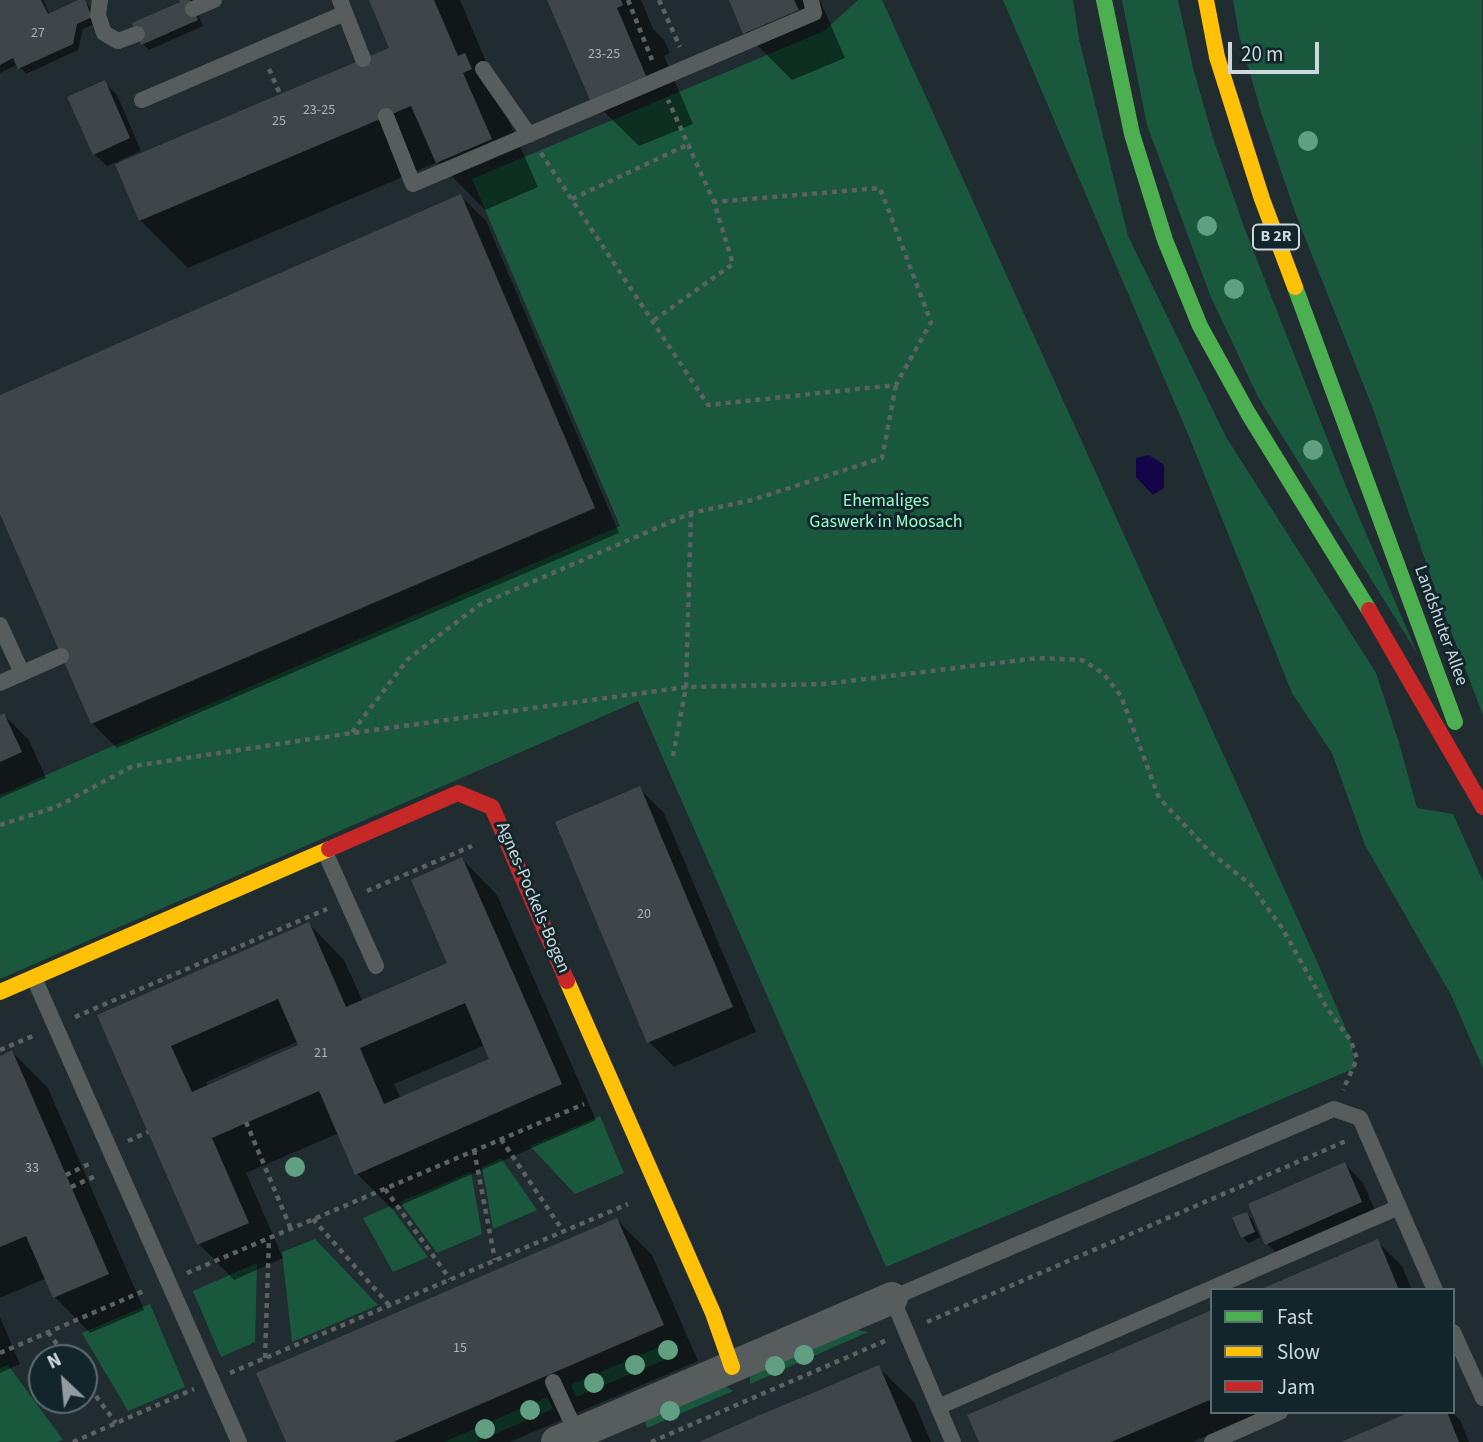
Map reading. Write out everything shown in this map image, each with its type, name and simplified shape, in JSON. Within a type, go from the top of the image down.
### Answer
[{"type":"main road","points":[[1104,0],[1132,134],[1166,240],[1200,326],[1248,413],[1366,604],[1483,807]]},
{"type":"main road","name":"Landshuter Allee","points":[[1206,0],[1217,57],[1262,200],[1483,796]]},
{"type":"main road","name":"Agnes-Pockels-Bogen","points":[[0,992],[458,793],[492,807],[713,1313],[732,1367]]},
{"type":"street","points":[[567,1438],[892,1298]]},
{"type":"lane","points":[[100,0],[98,15],[104,33],[118,41],[137,34]]},
{"type":"lane","points":[[194,9],[214,0]]},
{"type":"lane","points":[[386,116],[413,184],[814,13],[811,0]]},
{"type":"lane","points":[[142,100],[342,6],[363,59]]},
{"type":"lane","points":[[483,69],[529,135]]},
{"type":"lane","points":[[0,625],[22,673]]},
{"type":"lane","points":[[0,683],[61,656]]},
{"type":"lane","points":[[325,852],[376,966]]},
{"type":"lane","points":[[34,978],[239,1442]]},
{"type":"lane","points":[[953,1442],[892,1298],[1334,1109],[1360,1118],[1434,1288]]},
{"type":"lane","points":[[1214,1288],[1399,1208]]},
{"type":"lane","points":[[938,1407],[1210,1290]]},
{"type":"lane","points":[[1455,1337],[1483,1398]]},
{"type":"lane","points":[[553,1382],[567,1438]]},
{"type":"lane","points":[[1212,1442],[1275,1414]]},
{"type":"path","points":[[628,0],[653,83],[654,106],[668,100],[714,202],[733,264],[654,320]]},
{"type":"path","points":[[659,0],[670,26]]},
{"type":"path","points":[[529,135],[708,404],[896,385]]},
{"type":"path","points":[[572,198],[687,145]]},
{"type":"path","points":[[352,733],[408,659],[479,605],[691,513],[752,500],[882,458],[896,385],[931,322],[880,188],[714,202]]},
{"type":"path","points":[[673,756],[686,687],[691,513]]},
{"type":"path","points":[[0,825],[56,807],[133,766],[686,687],[824,684],[1038,658],[1082,660],[1102,673],[1121,696],[1159,798],[1210,852],[1251,886],[1282,928],[1326,1008],[1350,1041],[1357,1059],[1334,1109]]},
{"type":"path","points":[[0,1353],[614,1090]]},
{"type":"path","points":[[246,1122],[291,1229]]},
{"type":"path","points":[[651,1442],[1366,1132]]},
{"type":"path","points":[[501,1139],[564,1231]]},
{"type":"path","points":[[474,1150],[495,1260]]},
{"type":"path","points":[[66,1175],[93,1162]]},
{"type":"path","points":[[71,1187],[99,1175]]},
{"type":"path","points":[[385,1189],[450,1279]]},
{"type":"path","points":[[73,1442],[658,1191]]},
{"type":"path","points":[[313,1219],[389,1305]]},
{"type":"path","points":[[265,1358],[269,1238]]},
{"type":"path","points":[[48,1332],[57,1344]]},
{"type":"path","points":[[98,1399],[116,1423]]},
{"type":"green space","name":"Ehemaliges Gaswerk in Moosach","points":[[858,0],[882,0],[1319,966],[1351,1041],[1355,1068],[886,1267],[638,701],[0,979],[0,795],[620,526],[472,179],[824,31]]},
{"type":"green space","points":[[1003,0],[1073,0],[1079,39],[1128,236],[1226,437],[1376,673],[1417,808],[1453,814],[1483,881],[1483,1068],[1451,995],[1365,845],[1332,753],[1292,693],[1190,439]]},
{"type":"green space","points":[[1122,0],[1178,0],[1193,68],[1213,138],[1244,227],[1345,484],[1417,653],[1258,397],[1210,295],[1147,125]]},
{"type":"green space","points":[[1233,0],[1482,0],[1483,715],[1439,600],[1373,409],[1295,212],[1261,112],[1239,35]]},
{"type":"green space","points":[[600,1116],[624,1173],[575,1194],[530,1146]]},
{"type":"green space","points":[[501,1158],[537,1210],[493,1229],[482,1167]]},
{"type":"green space","points":[[471,1172],[482,1234],[437,1253],[400,1202]]},
{"type":"green space","points":[[390,1206],[428,1257],[393,1272],[363,1218]]},
{"type":"green space","points":[[315,1239],[378,1305],[292,1342],[282,1252]]},
{"type":"green space","points":[[257,1263],[255,1342],[221,1357],[193,1291]]},
{"type":"green space","points":[[150,1304],[185,1387],[128,1411],[98,1360],[98,1344],[88,1344],[82,1333]]},
{"type":"green space","points":[[853,1329],[868,1332],[750,1384],[750,1374]]},
{"type":"green space","points":[[668,1343],[674,1356],[576,1397],[571,1385]]},
{"type":"green space","points":[[8,1365],[28,1392],[28,1414],[44,1414],[63,1440],[0,1442],[0,1368]]},
{"type":"green space","points":[[723,1385],[733,1391],[647,1428],[647,1416]]},
{"type":"green space","points":[[547,1397],[553,1409],[476,1442],[444,1442]]},
{"type":"shaded area","points":[[1149,455],[1164,465],[1164,488],[1153,495],[1136,477],[1136,458]]},
{"type":"building","points":[[0,0],[41,0],[48,14],[78,0],[85,0],[92,17],[77,24],[73,44],[18,69],[13,58],[0,65]]},
{"type":"building","points":[[179,0],[190,0],[198,20],[141,45],[132,23],[180,2]]},
{"type":"building","points":[[369,0],[434,0],[458,56],[465,53],[472,69],[463,73],[492,139],[436,163],[411,106],[139,221],[115,164],[389,48]]},
{"type":"building","points":[[547,0],[621,0],[623,5],[617,8],[646,76],[590,100]]},
{"type":"building","points":[[729,0],[794,0],[799,10],[743,34]]},
{"type":"building","points":[[105,80],[130,138],[93,155],[67,97]]},
{"type":"building","points":[[461,194],[595,508],[91,724],[0,514],[0,395]]},
{"type":"building","points":[[4,713],[22,752],[0,762],[0,715]]},
{"type":"building","points":[[640,786],[733,1007],[647,1043],[555,822]]},
{"type":"building","points":[[462,857],[562,1084],[355,1175],[319,1091],[212,1138],[249,1223],[197,1245],[97,1015],[309,922],[346,1007],[447,963],[411,880]],"holes":[[[278,999],[298,1045],[192,1092],[171,1046]],[[465,1003],[489,1059],[384,1104],[360,1048]]]},
{"type":"building","points":[[12,1050],[109,1274],[53,1298],[26,1236],[0,1247],[0,1056]]},
{"type":"building","points":[[1345,1162],[1362,1202],[1265,1245],[1248,1204]]},
{"type":"building","points":[[1247,1212],[1255,1232],[1241,1238],[1232,1217]]},
{"type":"building","points":[[617,1218],[664,1325],[393,1442],[286,1442],[256,1373]]},
{"type":"building","points":[[1378,1239],[1398,1288],[1264,1288]]},
{"type":"building","points":[[1210,1311],[1210,1400],[1111,1442],[979,1442],[967,1415]]},
{"type":"building","points":[[879,1365],[912,1442],[699,1442],[753,1418]]},
{"type":"building","points":[[1405,1414],[1448,1414],[1459,1442],[1341,1442]]},
{"type":"traffic: fast","points":[[1104,0],[1132,134],[1165,240],[1200,326],[1248,413],[1369,610]]},
{"type":"traffic: fast","points":[[1295,287],[1455,722]]},
{"type":"traffic: slow","points":[[1206,0],[1217,57],[1262,199],[1295,287]]},
{"type":"traffic: slow","points":[[0,992],[329,849]]},
{"type":"traffic: slow","points":[[567,981],[713,1313],[732,1367]]},
{"type":"traffic: jam","points":[[1369,610],[1483,807]]},
{"type":"traffic: jam","points":[[329,849],[458,793],[492,807],[567,981]]}]
